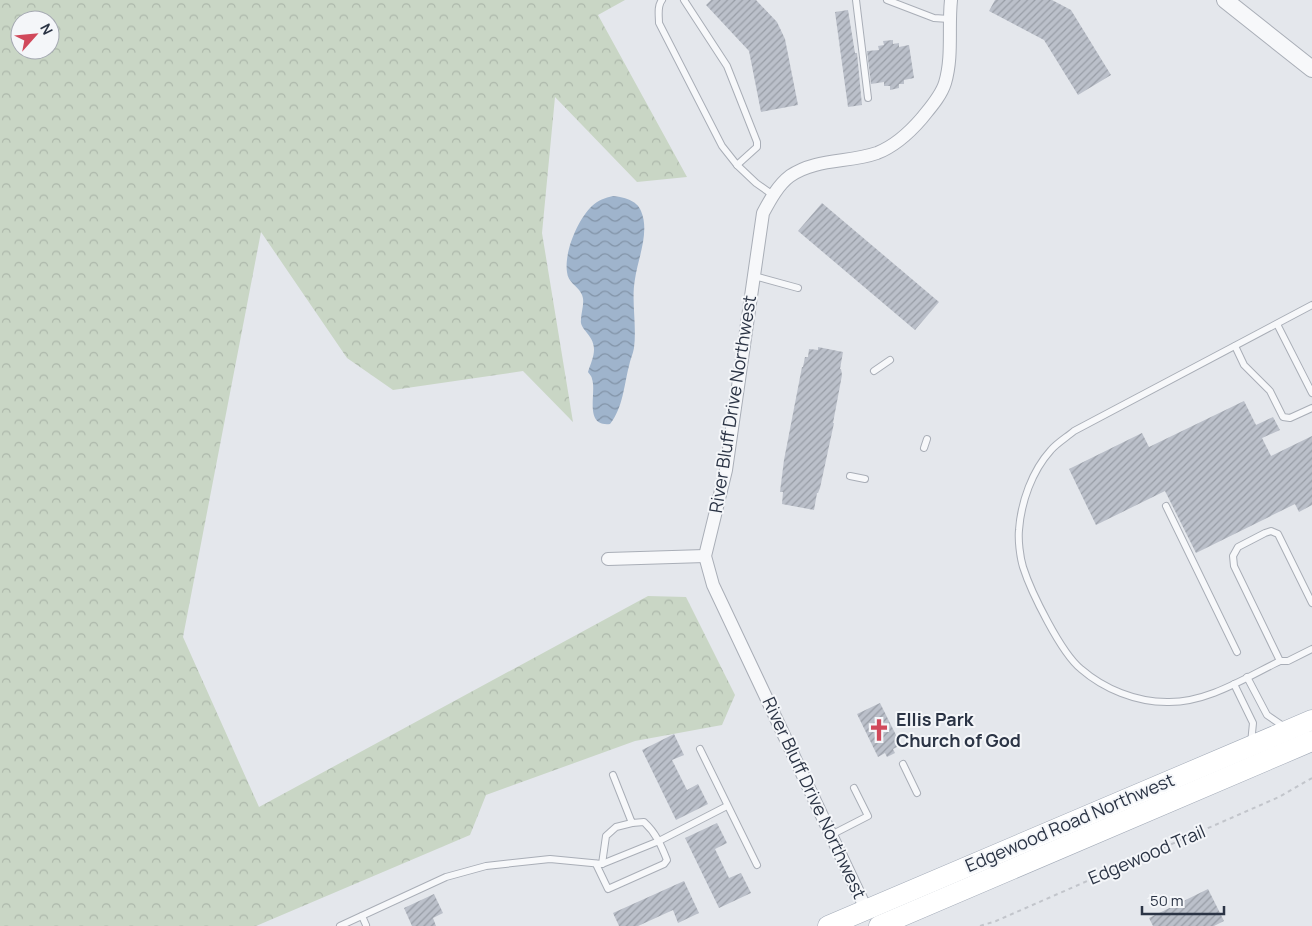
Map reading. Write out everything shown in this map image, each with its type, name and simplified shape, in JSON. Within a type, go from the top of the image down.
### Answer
[{"type":"main road","name":"Edgewood Road Northwest","points":[[828,926],[1312,720]]},
{"type":"main road","name":"Edgewood Road Northwest","points":[[880,926],[1312,741]]},
{"type":"street","name":"River Bluff Drive Northwest","points":[[866,910],[713,585],[705,556],[726,470],[763,213],[773,195],[788,177],[812,165],[877,153],[898,141],[932,106],[944,84],[950,51],[949,19],[952,0]]},
{"type":"street","points":[[1225,0],[1312,69]]},
{"type":"street","points":[[608,559],[705,556]]},
{"type":"lane","points":[[662,0],[658,11],[659,23],[722,146],[737,165],[756,183],[773,195]]},
{"type":"lane","points":[[684,0],[727,66],[757,142],[757,147],[737,165]]},
{"type":"lane","points":[[856,0],[868,98]]},
{"type":"lane","points":[[886,0],[934,18],[949,19]]},
{"type":"lane","points":[[754,276],[798,288]]},
{"type":"lane","points":[[1312,305],[1074,431],[1051,450],[1035,473],[1024,499],[1019,531],[1023,566],[1038,603],[1059,640],[1079,668],[1108,688],[1140,700],[1168,702],[1196,699],[1234,684],[1280,661],[1288,661],[1312,649]]},
{"type":"lane","points":[[1276,324],[1312,393]]},
{"type":"lane","points":[[1235,346],[1244,365],[1270,391],[1283,417],[1290,418],[1312,408]]},
{"type":"lane","points":[[874,371],[890,360]]},
{"type":"lane","points":[[924,448],[927,439]]},
{"type":"lane","points":[[850,476],[865,479]]},
{"type":"lane","points":[[1166,506],[1237,652]]},
{"type":"lane","points":[[1280,661],[1234,566],[1233,556],[1238,547],[1271,531],[1278,534],[1312,603]]},
{"type":"lane","points":[[1247,677],[1267,715],[1290,730]]},
{"type":"lane","points":[[1234,684],[1253,723],[1250,746]]},
{"type":"lane","points":[[700,749],[757,865]]},
{"type":"lane","points":[[903,764],[917,793]]},
{"type":"lane","points":[[613,775],[632,823]]},
{"type":"lane","points":[[831,835],[868,816],[854,788]]},
{"type":"lane","points":[[340,926],[446,877],[486,866],[550,859],[599,864],[659,841],[727,806]]},
{"type":"lane","points":[[644,822],[659,841],[666,860],[664,864],[608,889],[599,864],[606,836],[616,827],[632,823],[644,822]]},
{"type":"lane","points":[[362,916],[366,925]]},
{"type":"path","name":"Edgewood Trail","points":[[980,926],[996,921],[1279,797],[1312,778]]},
{"type":"green space","points":[[0,0],[625,0],[598,15],[687,177],[637,182],[555,97],[542,233],[573,422],[523,371],[393,390],[347,358],[261,232],[183,637],[259,807],[648,596],[686,597],[735,695],[722,725],[635,741],[486,795],[470,835],[256,926],[0,926]]},
{"type":"water","points":[[613,196],[625,198],[639,207],[643,219],[644,236],[634,287],[634,348],[618,411],[610,424],[596,420],[594,415],[592,377],[588,372],[594,348],[591,338],[581,324],[582,296],[569,279],[567,264],[573,236],[582,219],[594,204]]},
{"type":"building","points":[[711,0],[756,0],[777,22],[785,39],[798,105],[761,112],[749,51],[706,5]]},
{"type":"building","points":[[995,0],[1052,0],[1071,10],[1111,75],[1078,95],[1044,40],[989,11]]},
{"type":"building","points":[[848,10],[855,53],[857,53],[862,105],[848,107],[835,12]]},
{"type":"building","points":[[893,40],[893,44],[899,43],[899,47],[909,45],[914,78],[904,80],[904,84],[899,84],[899,88],[890,90],[890,86],[884,86],[884,82],[871,84],[867,51],[879,50],[878,46],[884,45],[883,41]]},
{"type":"building","points":[[822,203],[939,302],[915,330],[798,231]]},
{"type":"building","points":[[818,347],[843,352],[840,369],[842,375],[834,423],[814,510],[782,504],[783,492],[780,492],[784,460],[802,367],[805,357],[808,357],[809,349],[818,350]]},
{"type":"building","points":[[1244,401],[1256,425],[1273,417],[1280,430],[1262,438],[1271,456],[1312,436],[1312,505],[1299,512],[1295,504],[1196,553],[1165,491],[1096,525],[1069,469],[1142,433],[1149,447]]},
{"type":"building","name":"Ellis Park Church of God","points":[[880,703],[901,745],[893,749],[895,753],[887,757],[885,753],[878,757],[857,714]]},
{"type":"building","points":[[674,734],[684,755],[672,760],[687,790],[698,784],[708,804],[676,820],[642,750]]},
{"type":"building","points":[[717,823],[727,843],[715,849],[729,878],[741,873],[751,893],[719,908],[685,838]]},
{"type":"building","points":[[684,881],[699,913],[678,923],[673,910],[638,926],[619,926],[613,913]]},
{"type":"building","points":[[1208,889],[1224,921],[1214,926],[1153,926],[1149,918]]},
{"type":"building","points":[[434,894],[443,913],[433,918],[436,926],[412,926],[404,908]]},
{"type":"place","name":"Ellis Park Church of God","points":[[879,730]]}]
